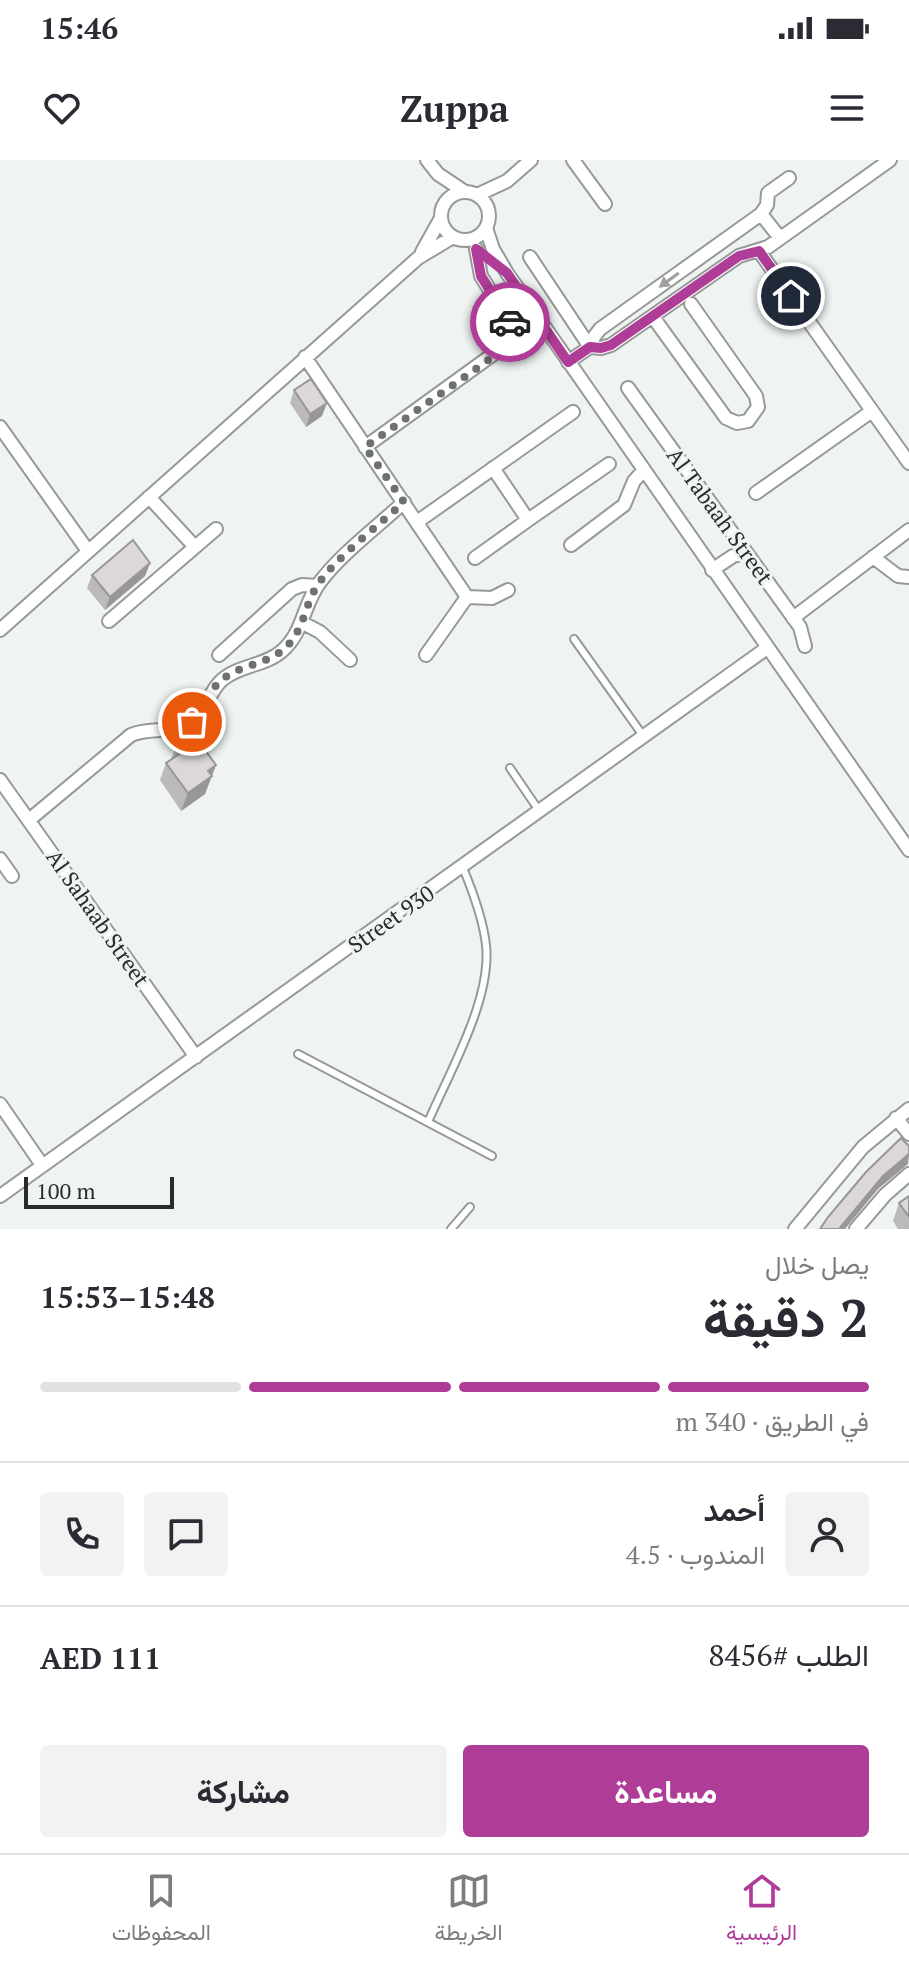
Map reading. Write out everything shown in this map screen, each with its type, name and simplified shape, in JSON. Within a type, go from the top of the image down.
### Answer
[{"type":"street","points":[[427,160],[438,174],[485,203],[489,213]]},
{"type":"street","points":[[531,160],[507,181],[489,213],[486,228],[489,242],[643,471],[909,850]]},
{"type":"street","points":[[573,160],[605,204]]},
{"type":"street","points":[[590,347],[606,347],[752,252],[780,238],[890,160]]},
{"type":"street","points":[[438,174],[445,229],[507,273]]},
{"type":"street","points":[[568,362],[590,347],[600,329],[761,214],[767,205],[768,193],[789,178]]},
{"type":"street","points":[[418,258],[452,195],[471,194],[507,181]]},
{"type":"street","points":[[761,214],[780,238]]},
{"type":"street","points":[[0,630],[418,258],[458,239],[477,237],[486,228]]},
{"type":"street","points":[[733,234],[752,252],[909,463]]},
{"type":"street","points":[[365,447],[510,342],[512,326],[481,276],[476,249]]},
{"type":"street","points":[[530,257],[590,347]]},
{"type":"street","points":[[653,317],[726,418],[737,423],[748,421],[758,407],[756,396],[691,304]]},
{"type":"street","points":[[305,357],[467,597]]},
{"type":"street","name":"Al Tabaah Street","points":[[628,388],[793,618],[804,636],[805,646]]},
{"type":"street","points":[[756,493],[872,411]]},
{"type":"street","points":[[417,522],[573,412]]},
{"type":"street","points":[[0,427],[88,551]]},
{"type":"street","points":[[475,558],[609,464]]},
{"type":"street","points":[[493,468],[528,520]]},
{"type":"street","points":[[571,545],[624,505],[634,481],[643,471]]},
{"type":"street","points":[[149,497],[195,547]]},
{"type":"street","points":[[29,820],[131,735],[142,731],[169,731],[192,722],[201,713],[219,682],[276,656],[292,641],[303,623],[317,586],[404,502]]},
{"type":"street","points":[[109,621],[216,529]]},
{"type":"street","points":[[793,618],[909,530]]},
{"type":"street","points":[[712,570],[733,556],[747,553]]},
{"type":"street","points":[[873,557],[898,576],[909,577]]},
{"type":"street","points":[[219,655],[292,589],[302,585],[317,586]]},
{"type":"street","points":[[467,597],[492,598],[508,590]]},
{"type":"street","points":[[426,655],[467,597]]},
{"type":"street","points":[[303,623],[320,632],[350,660]]},
{"type":"street","name":"Street 930","points":[[0,1196],[767,648]]},
{"type":"street","name":"Al Sahaab Street","points":[[0,780],[196,1057]]},
{"type":"street","points":[[0,859],[12,876]]},
{"type":"street","points":[[0,1104],[42,1165]]},
{"type":"street","points":[[795,1229],[863,1147],[909,1109]]},
{"type":"street","points":[[896,1118],[909,1134]]},
{"type":"street","points":[[859,1228],[885,1195],[909,1174]]},
{"type":"street","name":"Street 930","points":[[0,1207],[14,1188]]},
{"type":"lane","points":[[574,639],[644,737]]},
{"type":"lane","points":[[510,768],[540,812]]},
{"type":"lane","points":[[428,1122],[475,1014],[485,978],[486,945],[476,903],[463,868]]},
{"type":"lane","points":[[298,1054],[492,1156]]},
{"type":"lane","points":[[451,1229],[470,1207]]},
{"type":"building","points":[[311,379],[327,403],[310,414],[294,390]]},
{"type":"building","points":[[133,540],[150,563],[110,597],[92,575]]},
{"type":"building","points":[[200,743],[216,765],[208,771],[212,776],[188,793],[166,763],[179,754],[175,749],[182,744],[188,751]]},
{"type":"building","points":[[901,1138],[909,1146],[909,1154],[883,1176],[839,1229],[820,1229],[866,1172]]},
{"type":"building","points":[[909,1196],[909,1217],[899,1203]]},
{"type":"way so far","points":[[192,722],[201,713],[219,682],[276,656],[292,641],[320,581],[404,502],[365,447],[507,347],[513,331],[510,322]]},
{"type":"route","points":[[510,322],[479,272],[476,249],[507,273],[568,362],[590,347],[611,345],[739,256],[752,251],[759,251],[791,296]]}]
